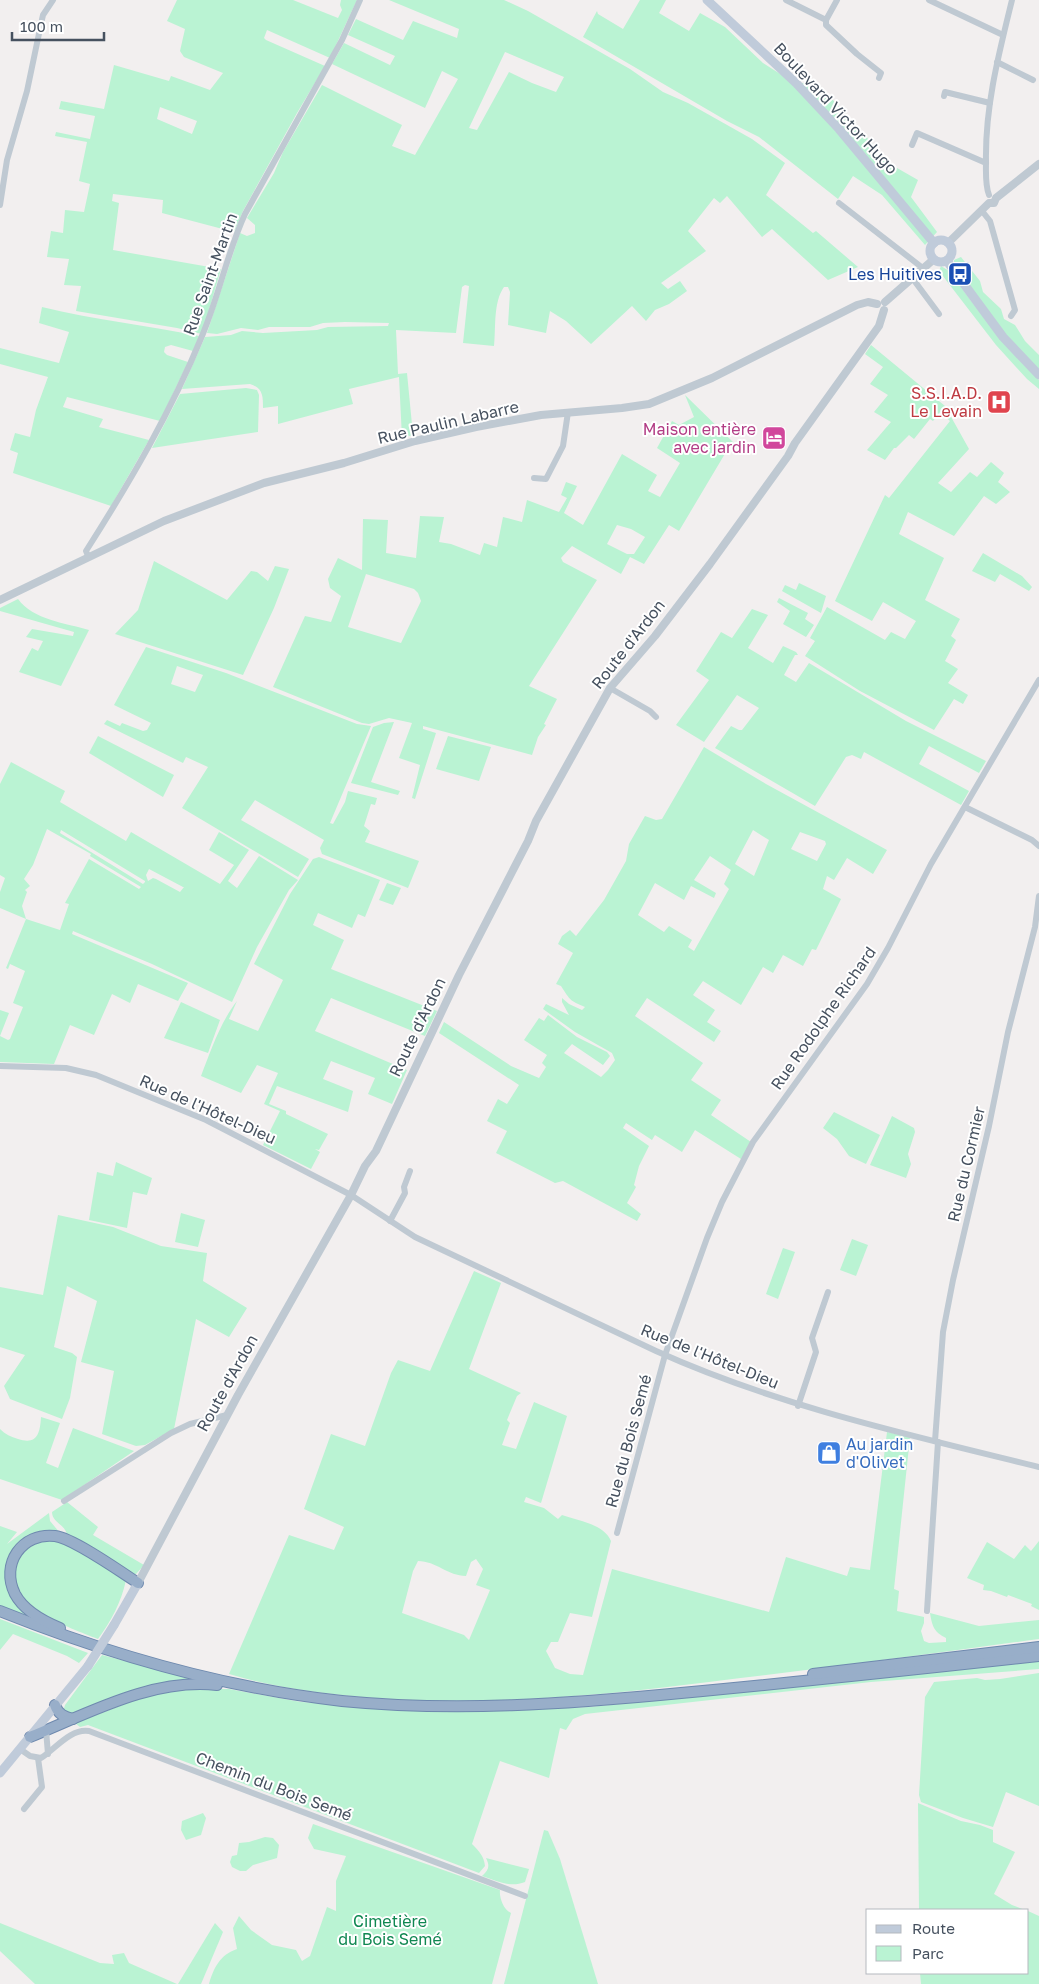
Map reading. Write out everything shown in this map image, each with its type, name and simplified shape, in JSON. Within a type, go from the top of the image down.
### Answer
[{"type":"highway","points":[[138,1584],[70,1541],[55,1536],[41,1536],[28,1540],[21,1546],[11,1563],[10,1583],[15,1594],[30,1612],[57,1627],[159,1666]]},
{"type":"highway","points":[[0,1612],[88,1644],[159,1666],[282,1693]]},
{"type":"highway","points":[[621,1699],[847,1669],[1039,1647]]},
{"type":"highway","points":[[30,1737],[154,1689],[201,1683],[343,1701],[431,1706],[512,1706],[621,1699],[763,1686],[1039,1656]]},
{"type":"highway","points":[[55,1705],[57,1711],[65,1717],[73,1719]]},
{"type":"main road","name":"Boulevard Victor Hugo","points":[[707,0],[796,83],[839,129],[934,243]]},
{"type":"main road","points":[[941,240],[948,243],[952,253],[947,260],[942,262],[934,259],[930,249],[934,243],[941,240]]},
{"type":"main road","points":[[947,260],[1003,338],[1039,374]]},
{"type":"main road","name":"Route d'Ardon","points":[[0,1773],[88,1666],[138,1584]]},
{"type":"street","points":[[0,205],[7,160],[27,91],[41,24],[53,0]]},
{"type":"street","name":"Rue Saint-Martin","points":[[88,556],[86,551],[148,449],[180,388],[208,322],[235,237],[242,221],[342,40],[360,0]]},
{"type":"street","points":[[786,0],[826,20]]},
{"type":"street","points":[[837,0],[826,20],[826,25],[881,73],[879,78]]},
{"type":"street","points":[[928,0],[1003,35]]},
{"type":"street","points":[[991,199],[987,189],[986,137],[997,62],[1012,0]]},
{"type":"street","points":[[997,62],[1032,80]]},
{"type":"street","points":[[944,96],[945,92],[990,103]]},
{"type":"street","points":[[912,146],[917,133],[986,163]]},
{"type":"street","points":[[948,243],[982,211],[991,199],[1039,164]]},
{"type":"street","points":[[839,203],[924,269]]},
{"type":"street","points":[[982,211],[990,221],[1015,310],[1011,316]]},
{"type":"street","points":[[882,305],[934,259]]},
{"type":"street","points":[[913,279],[937,305],[940,314]]},
{"type":"street","name":"Rue Paulin Labarre","points":[[0,600],[88,556],[164,522],[264,483],[344,464],[422,439],[502,422],[568,412],[649,404],[712,378],[857,305],[868,302],[882,305]]},
{"type":"street","name":"Route d'Ardon","points":[[138,1584],[227,1415],[388,1126],[455,984],[536,822],[610,688],[655,636],[710,564],[790,453],[795,443],[879,326],[882,305]]},
{"type":"street","points":[[534,478],[546,479],[563,446],[568,412]]},
{"type":"street","name":"Rue Rodolphe Richard","points":[[664,1355],[722,1202],[753,1142],[867,984],[888,948],[931,864],[1039,680]]},
{"type":"street","points":[[610,688],[650,711],[656,717]]},
{"type":"street","points":[[965,807],[1032,840],[1039,846]]},
{"type":"street","name":"Rue du Cormier","points":[[927,1611],[944,1332],[953,1280],[989,1126],[1008,1032],[1035,927],[1039,896]]},
{"type":"street","name":"Rue de l'Hôtel-Dieu","points":[[0,1066],[66,1068],[96,1075],[214,1123],[351,1195],[390,1221],[456,1257],[664,1355],[798,1406],[1039,1468]]},
{"type":"street","points":[[390,1221],[405,1193],[404,1187],[410,1171]]},
{"type":"street","points":[[798,1406],[816,1352],[812,1338],[828,1292]]},
{"type":"street","name":"Rue du Bois Semé","points":[[617,1533],[664,1355]]},
{"type":"street","points":[[64,1501],[171,1433],[190,1424],[227,1415]]},
{"type":"street","points":[[46,1730],[48,1754]]},
{"type":"street","name":"Chemin du Bois Semé","points":[[38,1758],[48,1754],[74,1732],[89,1731],[525,1896]]},
{"type":"street","points":[[20,1749],[38,1758],[42,1787],[24,1809]]},
{"type":"green space","points":[[177,0],[293,0],[338,18],[342,10],[341,0],[357,0],[330,58],[267,30],[264,38],[266,40],[325,66],[243,211],[234,232],[162,213],[163,200],[113,194],[112,201],[119,203],[113,250],[221,269],[202,334],[76,311],[81,286],[64,285],[69,259],[47,257],[51,231],[63,233],[65,210],[84,212],[90,184],[79,181],[87,142],[55,136],[56,132],[90,139],[95,116],[59,109],[61,101],[104,109],[114,65],[169,81],[171,76],[210,90],[223,73],[184,57],[180,51],[185,29],[167,21]],"holes":[[[160,107],[197,121],[192,134],[157,119]]]},
{"type":"green space","points":[[389,0],[504,0],[528,11],[630,69],[663,92],[688,103],[752,139],[785,163],[766,195],[813,233],[816,231],[858,267],[828,280],[772,229],[762,237],[727,196],[720,203],[714,198],[688,231],[706,251],[661,283],[668,289],[680,281],[687,291],[669,304],[655,310],[646,321],[632,306],[591,344],[566,321],[550,311],[546,333],[508,325],[510,292],[508,287],[504,287],[498,300],[494,346],[463,343],[469,286],[465,285],[462,287],[456,333],[396,330],[398,374],[407,373],[413,435],[402,438],[399,377],[349,389],[353,404],[278,424],[278,406],[263,408],[260,390],[250,384],[182,389],[205,337],[231,335],[242,331],[263,333],[317,330],[328,327],[388,326],[389,323],[345,322],[323,323],[310,327],[269,327],[258,330],[241,328],[217,334],[207,333],[240,233],[247,236],[255,233],[255,225],[247,218],[322,85],[402,125],[392,146],[415,155],[458,79],[442,71],[425,108],[332,64],[344,43],[390,65],[395,56],[348,35],[356,19],[403,40],[413,21],[457,38],[459,29]],"holes":[[[505,52],[564,77],[556,92],[509,72],[477,130],[469,128]]]},
{"type":"green space","points":[[640,0],[666,0],[659,13],[689,31],[700,13],[725,27],[763,63],[796,84],[813,82],[824,90],[878,150],[876,156],[918,180],[911,197],[937,232],[925,245],[882,195],[853,176],[838,199],[759,137],[727,121],[583,37],[597,11],[598,14],[623,29]]},
{"type":"green space","points":[[961,257],[980,281],[983,292],[1001,309],[1004,319],[1015,325],[1025,341],[1039,355],[1039,371],[1013,345],[954,265],[954,260]]},
{"type":"green space","points":[[941,266],[949,271],[1003,341],[1039,380],[1039,389],[1027,379],[996,345],[939,271]]},
{"type":"green space","points":[[42,307],[199,336],[193,351],[171,345],[165,347],[164,352],[167,355],[188,362],[160,421],[67,397],[63,407],[103,419],[99,427],[149,440],[111,506],[13,473],[18,453],[10,450],[15,433],[30,437],[36,410],[48,377],[0,364],[0,348],[59,363],[69,332],[39,323]]},
{"type":"green space","points":[[871,345],[945,406],[969,449],[938,483],[951,492],[970,472],[977,477],[991,462],[1004,473],[998,482],[1010,492],[996,504],[984,496],[954,536],[908,512],[899,534],[944,558],[925,600],[960,619],[951,636],[956,640],[945,661],[958,669],[948,683],[968,695],[963,704],[954,699],[934,730],[860,691],[805,656],[815,641],[810,638],[827,607],[885,640],[891,632],[905,639],[916,621],[883,602],[872,621],[835,601],[885,495],[889,498],[950,421],[940,412],[933,421],[930,419],[914,439],[909,435],[894,448],[885,460],[867,450],[891,422],[874,412],[888,395],[870,384],[883,367],[865,354]]},
{"type":"green space","points":[[246,388],[257,390],[259,395],[258,432],[152,448],[180,394]]},
{"type":"green space","points":[[685,395],[734,443],[726,452],[679,531],[669,525],[644,564],[630,557],[621,574],[572,546],[561,558],[563,562],[597,580],[529,686],[557,699],[544,724],[546,725],[538,737],[532,755],[423,726],[423,729],[436,733],[415,799],[412,798],[420,765],[399,758],[412,723],[389,718],[369,724],[362,723],[273,687],[305,616],[331,622],[341,596],[330,588],[328,579],[338,558],[362,570],[363,519],[388,520],[386,553],[416,558],[420,516],[444,517],[439,542],[451,544],[480,555],[484,543],[497,547],[503,517],[522,522],[527,500],[559,512],[567,498],[561,495],[566,482],[577,486],[564,513],[583,525],[622,454],[657,475],[648,491],[660,497],[680,463],[657,448],[672,421],[679,425],[694,417]],"holes":[[[617,525],[631,529],[645,537],[634,554],[627,554],[607,544]],[[366,574],[414,589],[418,593],[421,601],[401,643],[348,627]]]},
{"type":"green space","points":[[983,553],[1022,576],[1032,587],[1029,591],[1000,574],[995,582],[972,571]]},
{"type":"green space","points":[[154,561],[227,600],[251,571],[257,572],[268,581],[275,566],[289,569],[274,608],[243,675],[115,634],[138,610]]},
{"type":"green space","points":[[799,583],[826,596],[821,613],[782,591],[785,585],[796,590]]},
{"type":"green space","points":[[779,598],[808,613],[805,619],[814,625],[806,637],[783,624],[790,611],[777,602]]},
{"type":"green space","points":[[18,599],[32,612],[41,616],[89,630],[61,686],[19,672],[32,648],[38,651],[43,641],[26,637],[32,629],[73,636],[74,632],[0,611],[0,608]]},
{"type":"green space","points":[[752,609],[768,615],[748,648],[773,663],[783,646],[796,652],[798,655],[795,655],[784,675],[796,682],[809,663],[906,721],[986,761],[979,773],[929,746],[919,764],[969,791],[961,805],[864,752],[861,759],[852,755],[846,757],[815,806],[715,748],[731,726],[742,730],[759,708],[737,695],[704,742],[676,725],[709,680],[696,671],[721,632],[732,638]]},
{"type":"green space","points":[[146,647],[226,673],[357,724],[371,726],[330,823],[333,824],[345,802],[348,791],[377,798],[375,805],[371,804],[364,826],[370,831],[365,842],[419,861],[408,888],[322,854],[320,848],[324,840],[255,800],[241,820],[309,859],[298,877],[182,808],[208,767],[186,757],[183,763],[104,724],[107,720],[120,726],[122,723],[143,731],[147,730],[151,723],[114,705]],"holes":[[[177,666],[203,675],[195,692],[171,684]]]},
{"type":"green space","points":[[394,722],[371,782],[400,791],[398,795],[351,783],[373,727]]},
{"type":"green space","points":[[98,736],[174,775],[163,797],[89,753]]},
{"type":"green space","points":[[448,736],[491,747],[479,781],[436,769]]},
{"type":"green space","points":[[704,747],[766,784],[887,850],[873,874],[847,858],[834,880],[827,876],[823,889],[841,899],[816,950],[812,949],[803,966],[783,955],[773,973],[763,967],[741,1005],[703,981],[693,995],[715,1010],[707,1022],[721,1031],[714,1042],[647,998],[635,1016],[703,1063],[691,1080],[721,1100],[711,1115],[751,1142],[741,1159],[695,1130],[682,1152],[655,1135],[652,1140],[626,1123],[623,1128],[649,1146],[639,1166],[634,1185],[636,1187],[627,1203],[641,1214],[637,1221],[563,1181],[555,1183],[496,1153],[507,1131],[487,1121],[498,1099],[507,1104],[519,1085],[439,1033],[444,1022],[511,1066],[539,1078],[546,1067],[542,1063],[547,1055],[524,1040],[539,1018],[544,1021],[548,1015],[577,1037],[607,1052],[610,1056],[603,1065],[572,1044],[564,1053],[601,1077],[615,1060],[612,1053],[575,1032],[543,1009],[546,1004],[569,1015],[562,1002],[562,998],[569,1004],[582,1010],[585,1007],[571,1000],[561,986],[556,984],[573,953],[558,944],[562,936],[570,930],[576,936],[604,900],[626,861],[629,844],[645,816],[656,820],[662,819]],"holes":[[[753,830],[769,840],[754,876],[735,864]],[[800,832],[825,841],[826,844],[817,861],[791,849]],[[710,856],[731,870],[724,884],[729,889],[694,951],[688,947],[692,940],[669,926],[664,932],[638,915],[655,883],[684,900],[691,886],[714,898],[716,893],[694,880]]]},
{"type":"green space","points":[[11,762],[65,791],[60,802],[126,841],[131,832],[220,884],[234,865],[209,850],[219,832],[249,850],[228,881],[237,888],[259,856],[298,880],[289,890],[257,947],[232,1002],[152,964],[73,931],[72,934],[188,983],[178,1001],[138,984],[130,1003],[112,994],[94,1035],[70,1025],[54,1064],[0,1062],[0,1036],[8,1040],[10,1039],[23,1007],[13,1003],[25,971],[10,964],[8,969],[6,968],[26,919],[0,908],[0,892],[5,878],[0,875],[0,784]],"holes":[[[47,829],[91,854],[90,856],[141,887],[139,889],[89,859],[65,903],[69,904],[60,930],[26,919],[22,906],[27,892],[25,890],[30,886],[24,879],[33,865]],[[61,830],[145,881],[145,882],[143,884],[60,833]],[[149,869],[184,887],[180,892],[156,879],[153,878],[148,881],[146,875]]]},
{"type":"green space","points":[[319,857],[380,880],[365,917],[358,914],[352,928],[318,913],[313,925],[344,940],[331,969],[437,1011],[425,1036],[331,998],[315,1031],[407,1070],[392,1104],[368,1094],[375,1078],[331,1061],[323,1079],[353,1091],[348,1112],[277,1086],[269,1104],[328,1134],[319,1150],[315,1149],[320,1152],[311,1169],[263,1145],[280,1111],[264,1104],[278,1073],[257,1065],[241,1093],[201,1076],[221,1028],[237,1001],[229,1019],[258,1031],[283,980],[254,964],[290,894],[313,859]]},
{"type":"green space","points":[[387,883],[401,888],[393,905],[379,900]]},
{"type":"green space","points":[[181,1002],[220,1020],[208,1053],[164,1038]]},
{"type":"green space","points":[[0,1010],[9,1013],[0,1036]]},
{"type":"green space","points":[[834,1112],[880,1135],[866,1164],[849,1156],[837,1139],[823,1128]]},
{"type":"green space","points":[[892,1116],[914,1128],[915,1132],[908,1154],[911,1164],[906,1178],[870,1165]]},
{"type":"green space","points":[[116,1162],[152,1178],[147,1195],[133,1192],[127,1228],[89,1220],[97,1172],[113,1176]]},
{"type":"green space","points":[[181,1213],[205,1220],[198,1247],[175,1242]]},
{"type":"green space","points":[[58,1215],[113,1227],[161,1246],[207,1253],[203,1281],[247,1308],[229,1337],[196,1319],[174,1429],[145,1445],[136,1446],[102,1434],[114,1371],[81,1362],[97,1301],[67,1286],[54,1347],[72,1353],[77,1357],[70,1398],[62,1419],[10,1399],[4,1386],[25,1355],[0,1347],[0,1287],[43,1295]]},
{"type":"green space","points":[[852,1239],[868,1245],[856,1276],[840,1270]]},
{"type":"green space","points":[[783,1248],[795,1252],[778,1299],[766,1294]]},
{"type":"green space","points":[[474,1271],[501,1283],[469,1369],[521,1393],[517,1396],[507,1420],[510,1423],[502,1445],[516,1449],[534,1402],[567,1416],[541,1503],[526,1497],[524,1502],[544,1508],[558,1519],[562,1515],[597,1527],[608,1535],[611,1541],[592,1617],[570,1613],[558,1642],[551,1642],[546,1651],[555,1668],[570,1674],[583,1675],[612,1569],[769,1612],[786,1557],[847,1576],[850,1567],[870,1570],[887,1432],[910,1437],[894,1589],[899,1591],[897,1611],[924,1617],[921,1631],[924,1641],[929,1643],[946,1642],[946,1638],[934,1628],[930,1613],[979,1626],[1039,1620],[1039,1639],[667,1687],[584,1695],[500,1700],[458,1701],[374,1698],[283,1687],[229,1674],[289,1535],[334,1550],[344,1527],[304,1509],[331,1434],[365,1446],[391,1373],[398,1360],[430,1371]],"holes":[[[476,1559],[483,1569],[476,1585],[490,1590],[469,1640],[464,1635],[402,1613],[413,1571],[418,1561],[431,1563],[453,1574],[466,1576],[471,1562]]]},
{"type":"green space","points":[[41,1417],[60,1423],[46,1463],[58,1468],[73,1428],[134,1451],[62,1500],[0,1479],[0,1429],[13,1437],[24,1440],[33,1439],[40,1428]]},
{"type":"green space","points":[[67,1502],[98,1527],[93,1535],[144,1565],[136,1574],[130,1575],[67,1534],[54,1518],[52,1512]]},
{"type":"green space","points":[[49,1513],[50,1521],[60,1533],[35,1534],[7,1571],[36,1619],[0,1607],[0,1526],[17,1532],[7,1544]]},
{"type":"green space","points":[[49,1539],[66,1543],[126,1580],[115,1611],[98,1639],[42,1614],[21,1593],[15,1581],[16,1566],[20,1554],[32,1544]]},
{"type":"green space","points":[[1039,1541],[1039,1610],[1031,1606],[1032,1604],[1008,1595],[1007,1597],[983,1590],[984,1585],[967,1578],[987,1542],[1014,1559],[1025,1545],[1031,1551]]},
{"type":"green space","points":[[0,1619],[88,1653],[79,1663],[67,1656],[13,1634],[0,1650]]},
{"type":"green space","points":[[102,1655],[199,1680],[71,1716],[63,1712],[65,1705]]},
{"type":"green space","points":[[1039,1660],[1039,1669],[871,1682],[585,1714],[573,1719],[566,1730],[560,1728],[549,1778],[500,1761],[472,1844],[484,1859],[485,1866],[479,1873],[88,1725],[80,1727],[75,1723],[146,1696],[189,1689],[229,1689],[301,1702],[450,1712],[590,1707]]},
{"type":"green space","points":[[1039,1673],[1039,1806],[1006,1792],[993,1827],[921,1802],[919,1795],[925,1697],[934,1682],[977,1678],[985,1680],[1000,1679]]},
{"type":"green space","points":[[918,1803],[961,1821],[993,1830],[993,1842],[1015,1852],[994,1894],[1022,1909],[919,1909]]},
{"type":"green space","points":[[203,1813],[206,1818],[201,1835],[186,1840],[181,1830],[182,1821]]},
{"type":"green space","name":"Cimetière du Bois Semé","points":[[313,1824],[500,1890],[502,1903],[511,1913],[492,1984],[209,1984],[218,1962],[237,1949],[233,1928],[239,1916],[251,1930],[272,1945],[296,1950],[302,1961],[310,1956],[327,1907],[336,1911],[336,1881],[346,1856],[314,1849],[308,1838]]},
{"type":"green space","points":[[544,1830],[548,1831],[560,1859],[598,1984],[504,1984]]},
{"type":"green space","points":[[265,1837],[273,1838],[279,1845],[277,1858],[253,1865],[246,1871],[240,1871],[232,1867],[230,1862],[232,1856],[237,1855],[239,1843]]},
{"type":"green space","points":[[486,1858],[529,1869],[525,1882],[509,1884],[482,1876],[488,1868]]},
{"type":"green space","points":[[1029,1911],[1039,1916],[1039,1984],[921,1984],[920,1974],[1029,1974]]},
{"type":"green space","points":[[0,1923],[100,1963],[114,1964],[112,1955],[124,1953],[129,1963],[177,1984],[35,1984],[0,1951]]},
{"type":"green space","points":[[215,1923],[223,1932],[201,1984],[178,1984]]},
{"type":"place","name":"Les Huitives","points":[[960,274]]},
{"type":"place","name":"S.S.I.A.D. Le Levain","points":[[999,402]]},
{"type":"place","name":"Maison entière avec jardin","points":[[774,438]]},
{"type":"place","name":"Au jardin d'Olivet","points":[[829,1453]]}]
